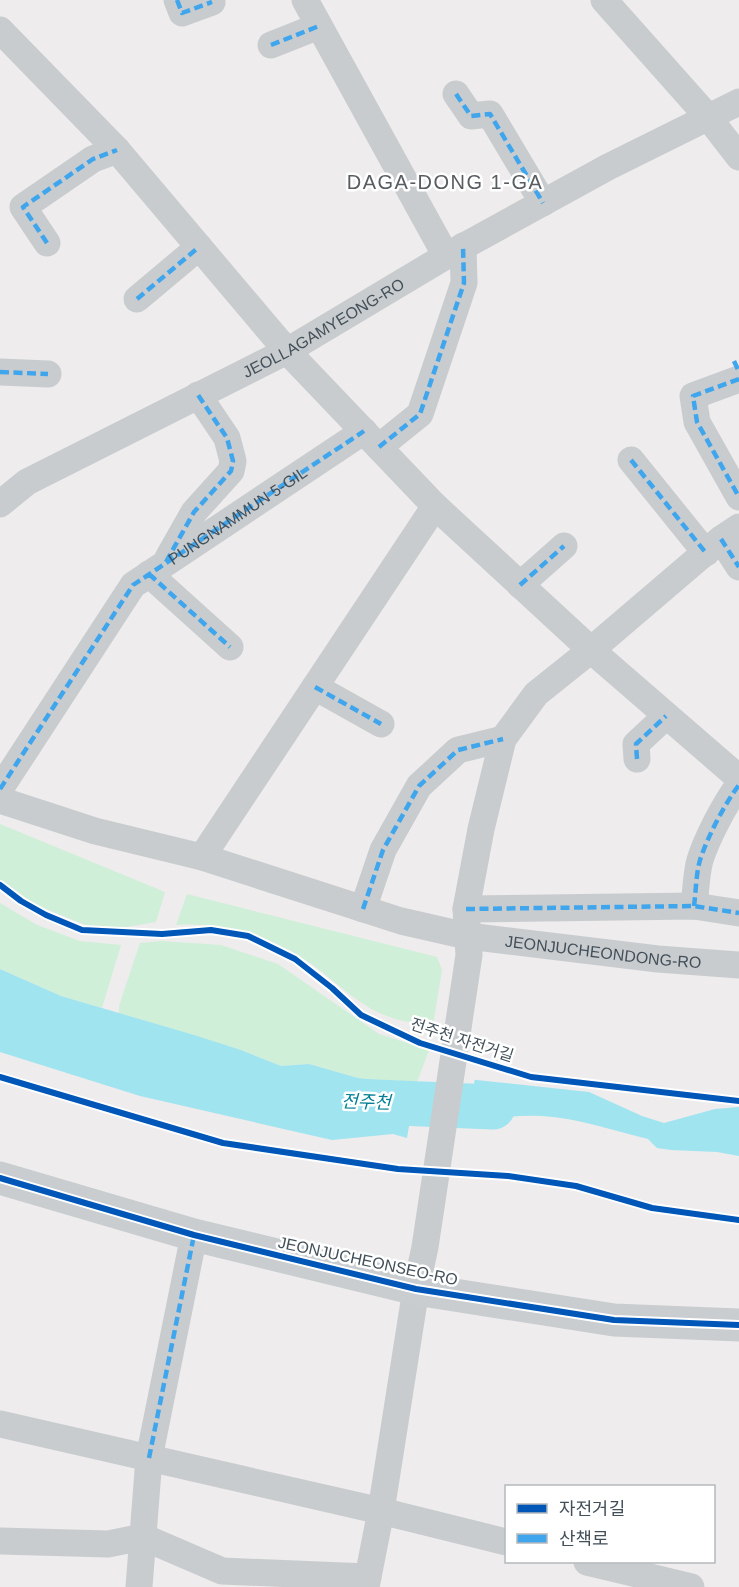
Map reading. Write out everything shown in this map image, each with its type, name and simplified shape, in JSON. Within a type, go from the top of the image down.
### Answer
[{"type":"street","points":[[177,0],[182,13],[212,2]]},
{"type":"street","points":[[305,0],[454,251]]},
{"type":"street","points":[[604,0],[708,117],[739,157]]},
{"type":"street","points":[[271,45],[319,26]]},
{"type":"street","points":[[0,30],[117,150],[287,351],[435,506],[591,650],[739,778]]},
{"type":"street","points":[[456,94],[471,116],[490,114],[543,203]]},
{"type":"street","name":"JEOLLAGAMYEONG-RO","points":[[0,504],[27,482],[287,351],[454,251],[608,167],[739,102]]},
{"type":"street","points":[[47,243],[23,207],[93,159],[117,150]]},
{"type":"street","points":[[137,299],[199,247]]},
{"type":"street","name":"PUNGNAMMUN 5-GIL","points":[[0,789],[133,585],[371,439],[420,414],[464,283],[454,251]]},
{"type":"street","points":[[737,370],[693,396],[697,422],[739,497]]},
{"type":"street","points":[[0,372],[48,374]]},
{"type":"street","points":[[198,395],[227,438],[233,461],[231,471],[194,512],[157,569],[230,647]]},
{"type":"street","points":[[631,460],[722,540],[739,567]]},
{"type":"street","points":[[202,857],[435,506]]},
{"type":"street","points":[[0,1541],[108,1544],[143,1537],[222,1571],[367,1582],[425,1247],[468,946],[466,909],[480,829],[503,739],[536,694],[722,540]]},
{"type":"street","points":[[520,585],[564,546]]},
{"type":"street","points":[[315,687],[381,724]]},
{"type":"street","points":[[637,759],[636,744],[666,716]]},
{"type":"street","points":[[363,909],[383,850],[419,786],[458,750],[503,739]]},
{"type":"street","points":[[739,785],[729,798],[699,862],[694,906],[739,913]]},
{"type":"street","name":"JEONJUCHEONDONG-RO","points":[[0,800],[95,831],[202,857],[401,921],[468,946],[739,965]]},
{"type":"street","name":"JEONJUCHEONDONG-RO","points":[[466,909],[694,906]]},
{"type":"street","name":"JEONJUCHEONSEO-RO","points":[[0,1178],[194,1235],[416,1289],[614,1320],[739,1325]]},
{"type":"street","points":[[139,1587],[149,1458],[194,1235]]},
{"type":"street","points":[[0,1424],[505,1542]]},
{"type":"street","points":[[591,1563],[691,1587]]},
{"type":"green space","points":[[0,824],[165,892],[156,922],[121,928],[88,926],[36,905],[0,879]]},
{"type":"green space","points":[[187,894],[437,957],[442,970],[433,1025],[398,1020],[376,1011],[356,999],[307,961],[261,937],[228,928],[176,925]]},
{"type":"green space","points":[[0,903],[37,925],[80,941],[121,945],[102,1008],[61,996],[0,969]]},
{"type":"green space","points":[[161,941],[221,945],[278,964],[379,1034],[429,1050],[416,1085],[358,1078],[309,1064],[281,1066],[241,1050],[119,1013],[119,1006],[140,943]]},
{"type":"water","points":[[0,969],[61,996],[194,1035],[281,1066],[309,1064],[358,1078],[416,1085],[407,1138],[393,1134],[332,1140],[140,1096],[0,1052]]},
{"type":"water","points":[[467,1079],[589,1092],[642,1116],[664,1123],[715,1109],[739,1107],[739,1156],[717,1152],[657,1148],[648,1139],[555,1117],[510,1117],[458,1124]]},
{"type":"pier","points":[[466,1076],[475,1077],[468,1125],[457,1127],[464,1078]]},
{"type":"waterway","name":"전주천","points":[[352,1101],[493,1107]]},
{"type":"marked path","points":[[177,0],[182,13],[212,2]]},
{"type":"marked path","points":[[271,45],[319,26]]},
{"type":"marked path","points":[[456,94],[471,116],[490,114],[543,203]]},
{"type":"marked path","points":[[47,243],[23,207],[93,159],[117,150]]},
{"type":"marked path","points":[[379,447],[420,414],[464,283],[463,246]]},
{"type":"marked path","points":[[137,299],[199,247]]},
{"type":"marked path","points":[[734,361],[739,372]]},
{"type":"marked path","points":[[0,372],[48,374]]},
{"type":"marked path","points":[[739,379],[693,396],[697,422],[739,497]]},
{"type":"marked path","points":[[166,562],[194,512],[231,471],[233,461],[227,438],[198,395]]},
{"type":"marked path","points":[[0,789],[133,585],[364,431]]},
{"type":"marked path","points":[[631,460],[706,553]]},
{"type":"marked path","points":[[721,539],[739,567]]},
{"type":"marked path","points":[[520,585],[564,546]]},
{"type":"marked path","points":[[149,574],[230,647]]},
{"type":"marked path","points":[[315,687],[381,724]]},
{"type":"marked path","points":[[637,759],[636,744],[666,716]]},
{"type":"marked path","points":[[363,909],[383,850],[419,786],[458,750],[503,739]]},
{"type":"marked path","points":[[694,906],[703,851],[722,811],[739,785]]},
{"type":"marked path","points":[[466,909],[694,906],[739,913]]},
{"type":"marked path","points":[[149,1458],[194,1235]]},
{"type":"cycle path","name":"전주천 자전거길","points":[[0,885],[21,901],[46,915],[82,930],[162,934],[211,930],[248,936],[295,959],[332,988],[361,1015],[420,1043],[531,1077],[739,1101]]},
{"type":"cycle path","points":[[0,1077],[223,1143],[398,1169],[508,1176],[576,1186],[652,1208],[739,1220]]},
{"type":"cycle path","points":[[0,1178],[194,1235],[416,1289],[614,1320],[739,1325]]},
{"type":"district","name":"DAGA-DONG 1-GA","points":[[445,182]]}]
